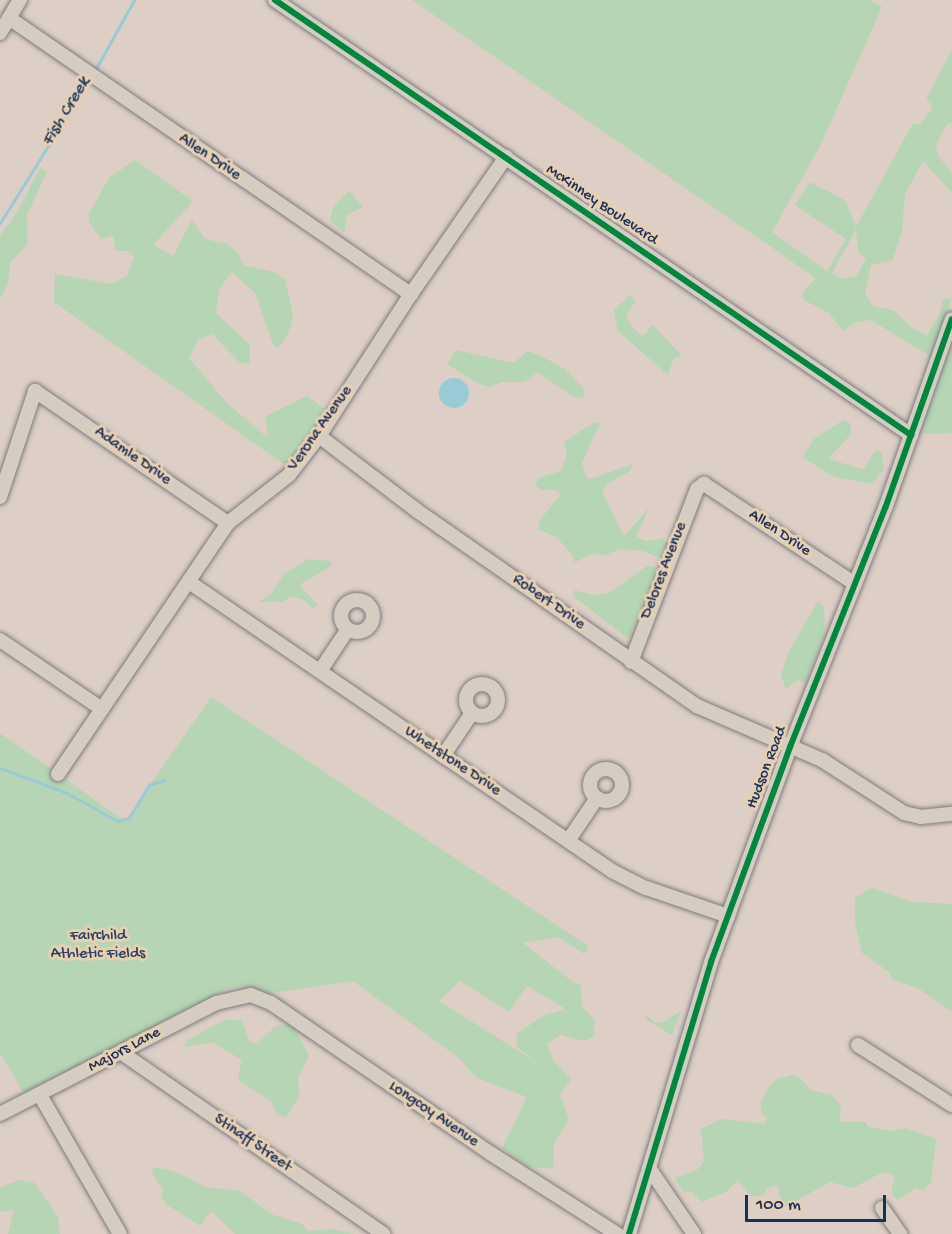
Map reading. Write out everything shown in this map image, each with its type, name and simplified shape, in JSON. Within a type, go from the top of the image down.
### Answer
[{"type":"street","points":[[0,33],[20,0]]},
{"type":"street","name":"McKinney Boulevard","points":[[275,0],[911,435]]},
{"type":"street","name":"Allen Drive","points":[[9,18],[411,294]]},
{"type":"street","name":"Verona Avenue","points":[[58,774],[228,523],[289,475],[319,436],[411,294],[506,158]]},
{"type":"street","name":"Hudson Road","points":[[629,1234],[691,1023],[728,916],[790,747],[911,435],[952,319]]},
{"type":"street","name":"Adamle Drive","points":[[0,497],[36,391],[228,523]]},
{"type":"street","name":"Robert Drive","points":[[319,436],[631,662],[717,718],[831,765],[904,813],[921,817],[952,814]]},
{"type":"street","name":"Allen Drive","points":[[704,484],[855,584]]},
{"type":"street","name":"Delores Avenue","points":[[631,662],[697,489],[704,484]]},
{"type":"street","name":"Whetstone Drive","points":[[189,582],[627,879],[728,916]]},
{"type":"street","points":[[320,671],[348,629]]},
{"type":"street","points":[[0,640],[102,709]]},
{"type":"street","points":[[443,756],[472,712]]},
{"type":"street","points":[[568,841],[597,798]]},
{"type":"street","name":"Majors Lane","points":[[0,1114],[225,998],[251,995]]},
{"type":"street","name":"Longcoy Avenue","points":[[251,995],[271,1003],[480,1147],[617,1234]]},
{"type":"street","points":[[858,1045],[952,1105]]},
{"type":"street","name":"Stinaff Street","points":[[122,1053],[378,1233]]},
{"type":"street","points":[[40,1095],[120,1234]]},
{"type":"street","points":[[649,1168],[694,1234]]},
{"type":"street","points":[[882,1208],[900,1234]]},
{"type":"green space","points":[[412,0],[870,0],[882,7],[821,144],[772,232],[827,271],[846,239],[795,205],[810,182],[846,201],[856,227],[913,123],[919,125],[930,112],[932,105],[926,99],[952,50],[952,123],[947,124],[936,145],[938,156],[952,172],[952,193],[923,161],[905,194],[902,230],[893,260],[871,265],[865,294],[873,306],[895,311],[913,329],[927,335],[940,314],[942,300],[952,297],[933,358],[871,320],[856,322],[843,331],[829,313],[804,300],[802,293],[816,278]],"holes":[[[856,229],[858,251],[866,260],[856,276],[841,279],[832,273]]]},
{"type":"green space","points":[[135,160],[193,201],[153,245],[173,256],[192,220],[205,239],[227,244],[239,254],[243,265],[274,272],[285,280],[293,314],[288,335],[279,347],[274,347],[255,293],[232,272],[219,289],[216,313],[250,345],[250,362],[241,364],[212,334],[198,340],[189,358],[227,403],[267,437],[266,416],[307,396],[326,410],[288,467],[54,302],[55,274],[111,284],[127,276],[134,257],[128,251],[116,251],[113,236],[101,239],[89,222],[89,214],[109,178]]},
{"type":"green space","points":[[40,167],[47,172],[27,215],[27,245],[10,263],[8,284],[0,299],[0,236],[19,209]]},
{"type":"green space","points":[[349,191],[363,207],[347,215],[344,233],[330,220],[333,208]]},
{"type":"green space","points":[[630,295],[635,301],[626,317],[635,330],[643,336],[653,325],[682,356],[674,358],[668,375],[618,331],[614,310]]},
{"type":"green space","points":[[952,336],[952,433],[924,434],[920,430]]},
{"type":"green space","points":[[456,350],[513,363],[528,351],[565,369],[585,390],[583,398],[574,397],[537,372],[525,382],[502,382],[490,387],[479,384],[447,364]]},
{"type":"green space","points":[[843,420],[850,423],[851,434],[828,459],[863,469],[875,451],[881,451],[884,469],[872,484],[834,477],[802,457],[815,438]]},
{"type":"green space","points":[[595,422],[600,423],[582,463],[586,477],[591,479],[633,464],[630,471],[607,484],[602,491],[624,536],[650,507],[636,536],[644,541],[663,539],[668,543],[664,560],[643,551],[620,549],[605,555],[591,554],[574,563],[572,554],[556,537],[538,529],[540,520],[561,494],[556,490],[540,490],[535,484],[538,478],[561,471],[567,454],[564,442]]},
{"type":"green space","points":[[308,559],[330,561],[332,566],[299,585],[318,605],[313,609],[304,600],[290,596],[284,602],[258,602],[271,594],[284,574]]},
{"type":"green space","points":[[647,566],[655,567],[655,576],[629,639],[574,597],[574,590],[593,595],[609,593]]},
{"type":"green space","points":[[818,601],[824,607],[825,630],[819,649],[805,684],[799,679],[786,689],[781,676],[788,653]]},
{"type":"green space","name":"Fairchild Athletic Fields","points":[[211,697],[588,946],[584,954],[558,937],[523,943],[573,982],[581,985],[582,1006],[595,1021],[593,1037],[585,1041],[560,1035],[547,1044],[552,1059],[571,1079],[560,1095],[569,1119],[554,1144],[553,1169],[526,1166],[502,1148],[527,1097],[477,1078],[459,1058],[353,981],[265,994],[244,986],[226,989],[25,1095],[0,1053],[0,733],[125,821]],"holes":[[[460,981],[509,1012],[527,986],[563,1007],[564,1010],[544,1015],[517,1034],[517,1047],[539,1064],[439,1001]]]},
{"type":"green space","points":[[872,888],[912,902],[952,904],[952,1012],[918,988],[892,979],[889,972],[862,953],[855,922],[855,898]]},
{"type":"green space","points":[[681,1011],[672,1035],[645,1019],[646,1016],[656,1023],[665,1021]]},
{"type":"green space","points":[[224,1020],[242,1020],[249,1041],[256,1044],[277,1025],[293,1025],[309,1056],[298,1077],[299,1096],[286,1118],[277,1114],[271,1101],[241,1082],[238,1076],[242,1060],[212,1042],[185,1047],[186,1041]]},
{"type":"green space","points":[[792,1075],[800,1078],[811,1090],[832,1095],[841,1106],[839,1122],[865,1122],[868,1127],[891,1131],[905,1128],[936,1139],[931,1182],[923,1190],[916,1188],[898,1200],[891,1193],[895,1176],[883,1172],[853,1188],[830,1182],[783,1208],[777,1185],[767,1188],[764,1195],[751,1197],[738,1180],[727,1191],[702,1202],[691,1191],[683,1192],[675,1178],[697,1170],[704,1161],[701,1129],[721,1119],[764,1124],[767,1118],[761,1113],[761,1103],[766,1091],[776,1079]]},
{"type":"green space","points":[[154,1167],[174,1171],[206,1187],[240,1191],[271,1214],[302,1224],[308,1231],[331,1229],[354,1234],[235,1234],[211,1211],[200,1226],[166,1204],[161,1196],[163,1189],[151,1172]]},
{"type":"green space","points":[[20,1180],[35,1183],[58,1217],[60,1234],[8,1234],[14,1210],[0,1212],[0,1187]]},
{"type":"water","points":[[454,378],[465,382],[469,393],[465,404],[454,408],[443,404],[439,393],[443,382]]},
{"type":"waterway","name":"Fish Creek","points":[[94,72],[134,0]]},
{"type":"waterway","name":"Fish Creek","points":[[0,223],[91,77]]},
{"type":"waterway","points":[[0,768],[67,793],[117,821],[129,818],[149,785],[164,780]]},
{"type":"cycle path","points":[[275,0],[911,435]]},
{"type":"cycle path","points":[[629,1234],[711,962],[790,747],[886,506],[952,319]]}]
